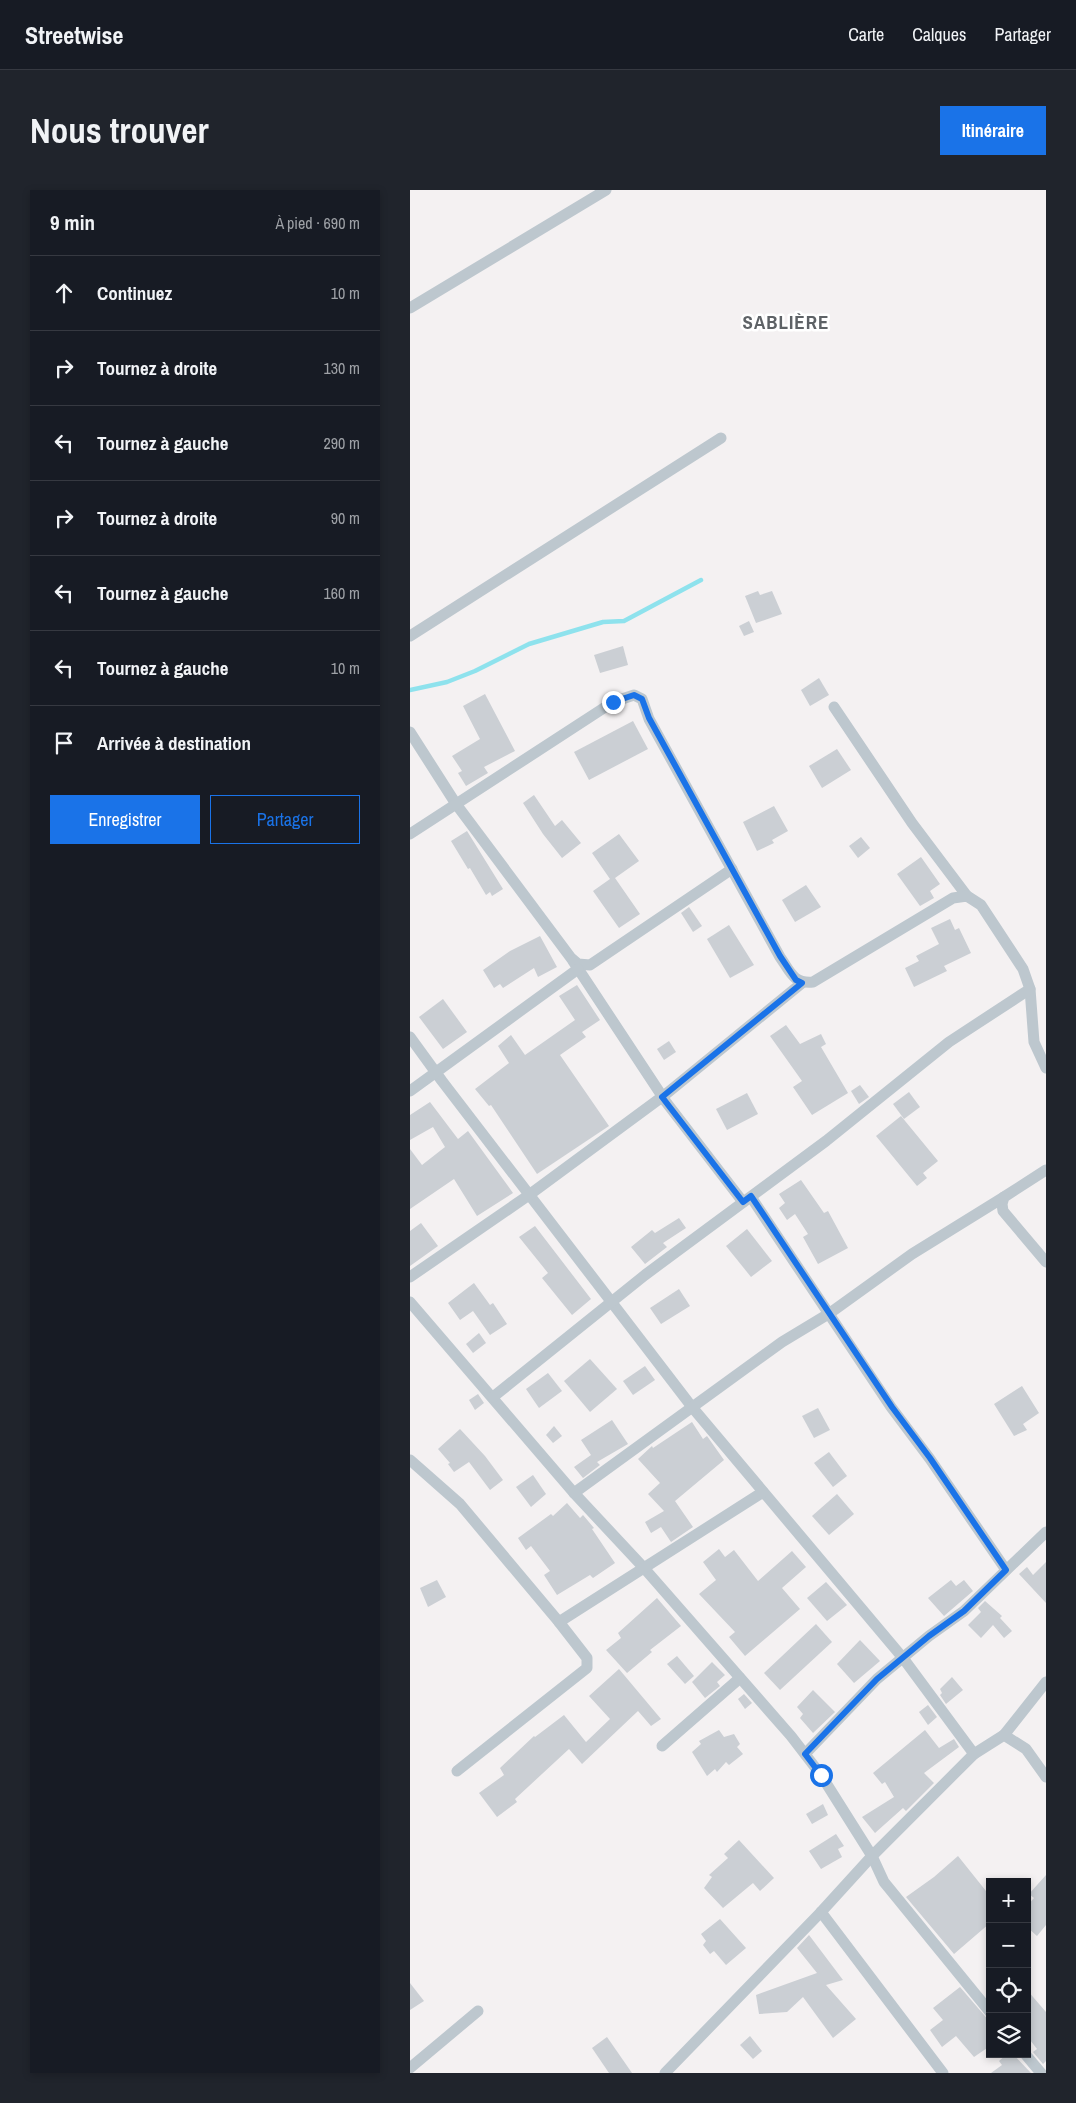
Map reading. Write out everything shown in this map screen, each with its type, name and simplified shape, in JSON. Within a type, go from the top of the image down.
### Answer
[{"type":"street","points":[[410,308],[606,190]]},
{"type":"street","points":[[410,636],[721,438]]},
{"type":"street","points":[[410,834],[613,702],[634,695],[642,699],[649,718],[780,956],[796,980],[802,983],[813,982],[953,898],[967,896]]},
{"type":"street","points":[[834,707],[912,823],[967,896],[981,905],[1023,969],[1030,989],[1034,1042],[1046,1068]]},
{"type":"street","points":[[410,732],[456,804],[571,958],[662,1097],[747,1199],[830,1313],[892,1407],[930,1458],[1006,1570]]},
{"type":"street","points":[[571,958],[578,964],[590,965],[732,869]]},
{"type":"street","points":[[410,1091],[578,969]]},
{"type":"street","points":[[410,1277],[529,1195],[662,1097],[802,983]]},
{"type":"street","points":[[493,1397],[612,1302],[826,1141],[949,1042],[1030,989]]},
{"type":"street","points":[[410,1037],[692,1407],[902,1658],[974,1754]]},
{"type":"street","points":[[574,1493],[782,1342],[830,1313],[912,1254],[1046,1170]]},
{"type":"street","points":[[1004,1198],[1002,1204],[1003,1211],[1046,1262]]},
{"type":"street","points":[[410,1302],[574,1493],[644,1568],[805,1754],[872,1856],[884,1882],[986,2007]]},
{"type":"street","points":[[410,1460],[460,1504],[587,1658],[587,1668],[457,1771]]},
{"type":"street","points":[[559,1622],[763,1492]]},
{"type":"street","points":[[805,1754],[877,1679],[929,1636],[964,1611],[1046,1532]]},
{"type":"street","points":[[662,1746],[740,1678]]},
{"type":"street","points":[[665,2073],[821,1912],[872,1856],[974,1754],[1004,1735],[1046,1682]]},
{"type":"street","points":[[1004,1735],[1026,1749],[1046,1777]]},
{"type":"street","points":[[821,1912],[943,2073]]},
{"type":"street","points":[[410,2068],[478,2011]]},
{"type":"street","points":[[1028,2058],[1040,2073]]},
{"type":"building","points":[[758,591],[760,595],[772,591],[782,614],[756,623],[745,596]]},
{"type":"building","points":[[749,621],[754,632],[744,636],[739,626]]},
{"type":"building","points":[[623,646],[628,665],[600,673],[594,655]]},
{"type":"building","points":[[819,678],[829,695],[810,706],[801,690]]},
{"type":"building","points":[[485,694],[515,751],[484,767],[488,773],[466,786],[458,773],[462,771],[452,756],[480,739],[463,706]]},
{"type":"building","points":[[633,721],[648,749],[589,780],[574,752]]},
{"type":"building","points":[[837,749],[851,770],[822,788],[809,766]]},
{"type":"building","points":[[534,795],[555,826],[562,820],[581,843],[562,858],[543,834],[523,803]]},
{"type":"building","points":[[774,806],[788,831],[772,840],[774,843],[757,851],[743,822]]},
{"type":"building","points":[[467,831],[503,889],[492,896],[490,892],[486,895],[451,841]]},
{"type":"building","points":[[619,834],[639,861],[615,878],[640,914],[619,928],[593,891],[610,879],[592,853]]},
{"type":"building","points":[[861,837],[870,848],[858,858],[849,846]]},
{"type":"building","points":[[921,857],[940,884],[930,891],[934,898],[920,906],[897,874]]},
{"type":"building","points":[[806,885],[821,907],[795,922],[782,900]]},
{"type":"building","points":[[689,907],[702,926],[693,932],[681,913]]},
{"type":"building","points":[[950,919],[955,930],[959,928],[971,953],[944,966],[947,971],[914,987],[905,968],[919,961],[916,956],[939,944],[931,928]]},
{"type":"building","points":[[729,925],[754,965],[730,978],[707,939]]},
{"type":"building","points":[[540,936],[557,967],[538,977],[534,968],[503,988],[500,984],[494,988],[483,970],[510,951]]},
{"type":"building","points":[[577,985],[600,1020],[582,1032],[586,1037],[560,1055],[609,1126],[537,1174],[491,1105],[489,1106],[475,1089],[509,1063],[498,1046],[511,1035],[525,1055],[575,1020],[559,996]]},
{"type":"building","points":[[443,999],[467,1032],[443,1049],[419,1017]]},
{"type":"building","points":[[786,1025],[800,1044],[821,1034],[826,1044],[821,1047],[848,1093],[812,1115],[793,1087],[802,1081],[770,1036]]},
{"type":"building","points":[[669,1041],[676,1052],[664,1060],[657,1049]]},
{"type":"building","points":[[860,1085],[869,1097],[859,1104],[851,1091]]},
{"type":"building","points":[[909,1092],[920,1107],[904,1119],[893,1104]]},
{"type":"building","points":[[747,1093],[758,1114],[727,1130],[716,1109]]},
{"type":"building","points":[[430,1102],[458,1139],[468,1131],[513,1193],[477,1216],[454,1179],[410,1209],[410,1149],[422,1165],[445,1147],[433,1127],[410,1140],[410,1115]]},
{"type":"building","points":[[901,1116],[938,1161],[923,1173],[927,1178],[917,1186],[876,1136]]},
{"type":"building","points":[[801,1180],[824,1213],[828,1211],[848,1248],[818,1264],[803,1237],[808,1234],[795,1214],[787,1220],[779,1208],[785,1203],[779,1194]]},
{"type":"building","points":[[679,1218],[686,1228],[663,1243],[667,1247],[645,1264],[631,1247],[652,1230],[655,1233]]},
{"type":"building","points":[[421,1223],[438,1246],[410,1266],[410,1231]]},
{"type":"building","points":[[535,1226],[591,1299],[572,1315],[542,1278],[548,1273],[519,1237]]},
{"type":"building","points":[[747,1229],[772,1261],[751,1277],[726,1246]]},
{"type":"building","points":[[474,1283],[490,1305],[493,1303],[507,1324],[490,1335],[473,1311],[460,1320],[448,1303]]},
{"type":"building","points":[[679,1289],[690,1306],[661,1324],[650,1308]]},
{"type":"building","points":[[479,1333],[486,1343],[473,1353],[466,1344]]},
{"type":"building","points":[[590,1359],[617,1389],[590,1412],[564,1381]]},
{"type":"building","points":[[645,1366],[655,1380],[633,1395],[623,1381]]},
{"type":"building","points":[[548,1373],[562,1391],[539,1408],[526,1389]]},
{"type":"building","points":[[1022,1386],[1039,1413],[1023,1424],[1027,1430],[1014,1436],[994,1404]]},
{"type":"building","points":[[478,1394],[484,1403],[475,1410],[469,1400]]},
{"type":"building","points":[[818,1408],[830,1430],[814,1438],[802,1416]]},
{"type":"building","points":[[612,1420],[628,1444],[597,1462],[600,1465],[583,1478],[574,1467],[591,1455],[581,1440]]},
{"type":"building","points":[[692,1422],[703,1439],[707,1436],[724,1460],[675,1501],[693,1527],[671,1542],[661,1527],[651,1533],[645,1522],[664,1511],[648,1494],[660,1483],[638,1459],[652,1446],[653,1448]]},
{"type":"building","points":[[554,1426],[562,1436],[553,1443],[546,1435]]},
{"type":"building","points":[[460,1429],[485,1456],[503,1480],[490,1490],[469,1462],[454,1472],[448,1464],[450,1463],[438,1449]]},
{"type":"building","points":[[829,1452],[847,1476],[833,1487],[814,1463]]},
{"type":"building","points":[[533,1475],[546,1494],[531,1507],[516,1487]]},
{"type":"building","points":[[837,1494],[854,1514],[829,1535],[812,1516]]},
{"type":"building","points":[[567,1503],[580,1518],[583,1515],[594,1528],[592,1529],[615,1563],[593,1578],[590,1575],[557,1595],[544,1575],[550,1571],[531,1546],[526,1550],[518,1538],[551,1514],[553,1516]]},
{"type":"building","points":[[719,1549],[725,1557],[734,1550],[758,1581],[792,1551],[806,1567],[782,1588],[800,1609],[745,1656],[729,1637],[735,1632],[699,1594],[716,1580],[703,1562]]},
{"type":"building","points":[[1046,1562],[1046,1603],[1019,1574],[1027,1567],[1033,1575]]},
{"type":"building","points":[[437,1580],[446,1597],[428,1607],[420,1588]]},
{"type":"building","points":[[951,1580],[956,1586],[964,1580],[973,1591],[944,1616],[928,1598]]},
{"type":"building","points":[[826,1582],[847,1605],[827,1621],[807,1598]]},
{"type":"building","points":[[657,1598],[681,1626],[650,1650],[652,1652],[627,1673],[606,1650],[621,1638],[618,1633]]},
{"type":"building","points":[[985,1601],[1002,1616],[1000,1618],[1012,1631],[1004,1638],[993,1625],[981,1638],[968,1625],[981,1612],[978,1608]]},
{"type":"building","points":[[816,1624],[832,1642],[780,1690],[764,1673]]},
{"type":"building","points":[[860,1640],[880,1661],[854,1683],[837,1664]]},
{"type":"building","points":[[677,1656],[694,1676],[685,1684],[667,1664]]},
{"type":"building","points":[[712,1662],[725,1675],[717,1682],[720,1686],[705,1698],[692,1682]]},
{"type":"building","points":[[619,1669],[661,1719],[651,1726],[638,1711],[582,1764],[569,1749],[515,1799],[517,1802],[497,1817],[479,1793],[504,1775],[500,1768],[534,1736],[564,1715],[586,1742],[610,1719],[589,1696]]},
{"type":"building","points":[[952,1677],[963,1690],[946,1704],[940,1695],[942,1693],[940,1689]]},
{"type":"building","points":[[813,1690],[835,1712],[813,1733],[800,1718],[803,1714],[797,1707]]},
{"type":"building","points":[[744,1694],[752,1703],[745,1709],[738,1699]]},
{"type":"building","points":[[928,1705],[937,1717],[928,1725],[919,1712]]},
{"type":"building","points":[[719,1730],[724,1737],[734,1734],[740,1744],[737,1747],[743,1754],[729,1765],[726,1762],[717,1772],[715,1769],[707,1776],[692,1752],[701,1744],[699,1741]]},
{"type":"building","points":[[925,1730],[939,1748],[954,1739],[959,1747],[924,1773],[934,1783],[906,1811],[903,1808],[875,1833],[862,1817],[894,1797],[885,1782],[882,1784],[873,1773]]},
{"type":"building","points":[[823,1804],[828,1815],[812,1824],[806,1814]]},
{"type":"building","points":[[836,1834],[844,1846],[838,1849],[842,1857],[821,1869],[809,1851]]},
{"type":"building","points":[[739,1840],[774,1878],[760,1891],[753,1883],[723,1908],[704,1888],[712,1877],[709,1875],[728,1858],[724,1854]]},
{"type":"building","points":[[958,1856],[986,1891],[986,1926],[954,1954],[906,1897],[934,1877]]},
{"type":"building","points":[[1046,1875],[1046,1925],[1037,1936],[1031,1931],[1031,1901],[1034,1898],[1031,1896],[1031,1892]]},
{"type":"building","points":[[720,1919],[746,1948],[726,1965],[714,1951],[710,1954],[703,1945],[706,1941],[701,1934]]},
{"type":"building","points":[[809,1935],[843,1980],[826,1985],[856,2019],[833,2038],[803,1997],[787,2012],[759,2014],[756,1995],[817,1973],[797,1948]]},
{"type":"building","points":[[410,1983],[424,2001],[410,2010]]},
{"type":"building","points":[[960,1987],[986,2017],[986,2049],[974,2057],[956,2036],[942,2047],[930,2030],[943,2020],[933,2008]]},
{"type":"building","points":[[1031,1995],[1046,2012],[1046,2061],[1043,2064],[1033,2052],[1037,2049],[1031,2041]]},
{"type":"building","points":[[750,2036],[762,2051],[753,2059],[740,2045]]},
{"type":"building","points":[[607,2037],[632,2073],[609,2073],[592,2048]]},
{"type":"building","points":[[1002,2058],[1017,2058],[1031,2073],[991,2073],[1002,2065],[999,2061]]},
{"type":"waterway","points":[[410,690],[447,682],[475,671],[529,644],[603,622],[624,621],[701,580]]},
{"type":"district","name":"SABLIÈRE","points":[[786,322]]},
{"type":"route","points":[[613,702],[634,695],[642,699],[649,718],[780,956],[796,980],[802,983],[662,1097],[743,1202],[751,1196],[892,1407],[930,1458],[1006,1570],[964,1611],[929,1636],[877,1679],[805,1754],[821,1775]]}]
